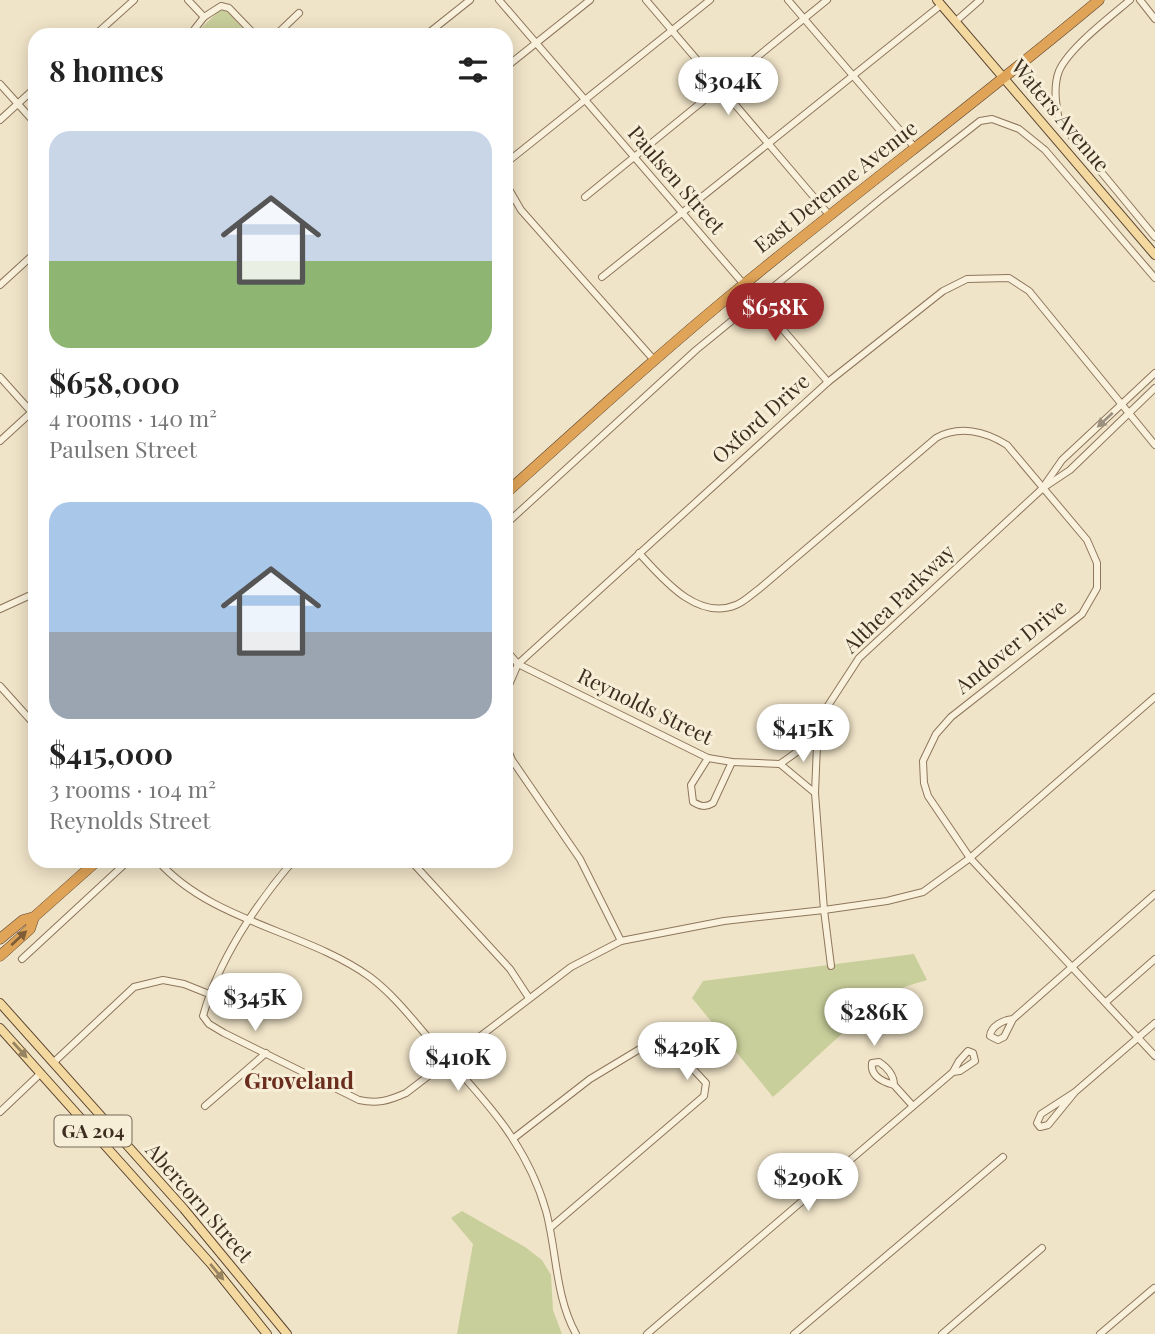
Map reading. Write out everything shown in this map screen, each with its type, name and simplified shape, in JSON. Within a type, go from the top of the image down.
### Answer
[{"type":"highway","name":"East Derenne Avenue","points":[[513,487],[654,360],[743,285],[1005,78],[1099,0]]},
{"type":"highway","points":[[0,939],[23,920],[34,917],[89,868]]},
{"type":"highway","points":[[0,956],[30,929],[34,917]]},
{"type":"main road","name":"Waters Avenue","points":[[939,2],[1155,254]]},
{"type":"main road","name":"Abercorn Street","points":[[0,1003],[206,1236],[286,1334]]},
{"type":"main road","name":"Abercorn Street","points":[[0,1028],[219,1274],[267,1334]]},
{"type":"main road","points":[[119,1160],[123,1157],[138,1159]]},
{"type":"street","points":[[103,28],[134,0]]},
{"type":"street","points":[[188,0],[204,17]]},
{"type":"street","points":[[435,28],[470,0]]},
{"type":"street","name":"Paulsen Street","points":[[499,0],[828,382]]},
{"type":"street","points":[[513,61],[590,0]]},
{"type":"street","points":[[646,0],[830,216]]},
{"type":"street","points":[[513,157],[710,0]]},
{"type":"street","points":[[789,0],[916,149]]},
{"type":"street","points":[[585,197],[632,156],[827,0]]},
{"type":"street","points":[[956,21],[980,0]]},
{"type":"street","points":[[1130,0],[1067,58],[1059,72],[1055,90],[1059,121],[1155,237]]},
{"type":"street","points":[[1140,0],[1155,19]]},
{"type":"street","points":[[602,278],[853,76],[939,2]]},
{"type":"street","points":[[195,28],[204,17],[219,6],[225,6],[248,28]]},
{"type":"street","points":[[283,28],[299,13]]},
{"type":"street","points":[[0,84],[28,115]]},
{"type":"street","points":[[0,120],[28,94]]},
{"type":"street","points":[[513,518],[696,350],[756,299],[980,121],[992,119],[1019,129],[1045,150],[1155,278]]},
{"type":"street","points":[[513,196],[521,210],[654,360]]},
{"type":"street","points":[[0,285],[28,259]]},
{"type":"street","name":"Oxford Drive","points":[[513,676],[518,664],[828,382],[943,291],[967,279],[1009,278],[1029,291],[1155,445]]},
{"type":"street","name":"Althea Parkway","points":[[1043,488],[1062,460],[1155,373]]},
{"type":"street","points":[[0,377],[28,407]]},
{"type":"street","name":"Althea Parkway","points":[[831,966],[815,793],[818,721],[859,658],[1043,488],[1070,470],[1155,388]]},
{"type":"street","points":[[0,441],[28,418]]},
{"type":"street","name":"Andover Drive","points":[[639,553],[678,592],[698,604],[716,610],[738,605],[936,438],[949,431],[991,434],[1007,445],[1087,540],[1097,563],[1097,588],[1082,614],[951,717],[936,734],[928,749],[923,770],[928,796],[970,858],[1155,1056]]},
{"type":"street","points":[[0,609],[28,596]]},
{"type":"street","name":"Reynolds Street","points":[[513,658],[518,664],[708,758],[780,764]]},
{"type":"street","points":[[0,686],[28,717]]},
{"type":"street","points":[[288,868],[248,919],[209,994],[203,1016],[209,1024],[359,1100],[374,1103],[389,1101],[406,1093],[571,967],[621,941],[724,921],[887,901],[923,892],[970,858],[1155,697]]},
{"type":"street","points":[[815,793],[780,764],[818,737]]},
{"type":"street","points":[[708,758],[691,785],[693,802],[700,806],[713,803],[732,762]]},
{"type":"street","points":[[513,761],[580,859],[621,941]]},
{"type":"street","points":[[22,958],[120,868]]},
{"type":"street","points":[[166,868],[188,888],[248,919],[336,957],[370,977],[449,1060],[514,1138],[531,1168],[550,1228],[563,1302],[576,1334]]},
{"type":"street","points":[[417,868],[510,969],[529,998]]},
{"type":"street","points":[[1013,1019],[1155,894]]},
{"type":"street","points":[[1106,1002],[1155,959]]},
{"type":"street","points":[[54,1062],[134,987],[163,980],[184,984],[209,994]]},
{"type":"street","points":[[1075,1092],[1048,1125],[1040,1127],[1037,1122],[1041,1114],[1075,1092],[1155,1023]]},
{"type":"street","points":[[514,1138],[590,1079],[658,1038],[664,1038],[706,1083],[704,1097],[550,1228]]},
{"type":"street","points":[[205,1106],[266,1053]]},
{"type":"street","points":[[647,1334],[953,1072]]},
{"type":"street","points":[[0,1112],[41,1073]]},
{"type":"street","points":[[894,1085],[912,1105]]},
{"type":"street","points":[[794,1334],[1003,1157]]},
{"type":"street","points":[[942,1334],[1042,1248]]},
{"type":"street","points":[[1100,1334],[1154,1288]]},
{"type":"green space","points":[[220,10],[228,12],[242,28],[201,28]]},
{"type":"green space","points":[[914,954],[927,980],[900,989],[880,1002],[773,1097],[692,998],[703,981]]},
{"type":"green space","points":[[462,1211],[525,1247],[542,1260],[551,1275],[553,1310],[562,1334],[457,1334],[473,1244],[451,1218]]},
{"type":"district","name":"Groveland","points":[[299,1081]]}]
